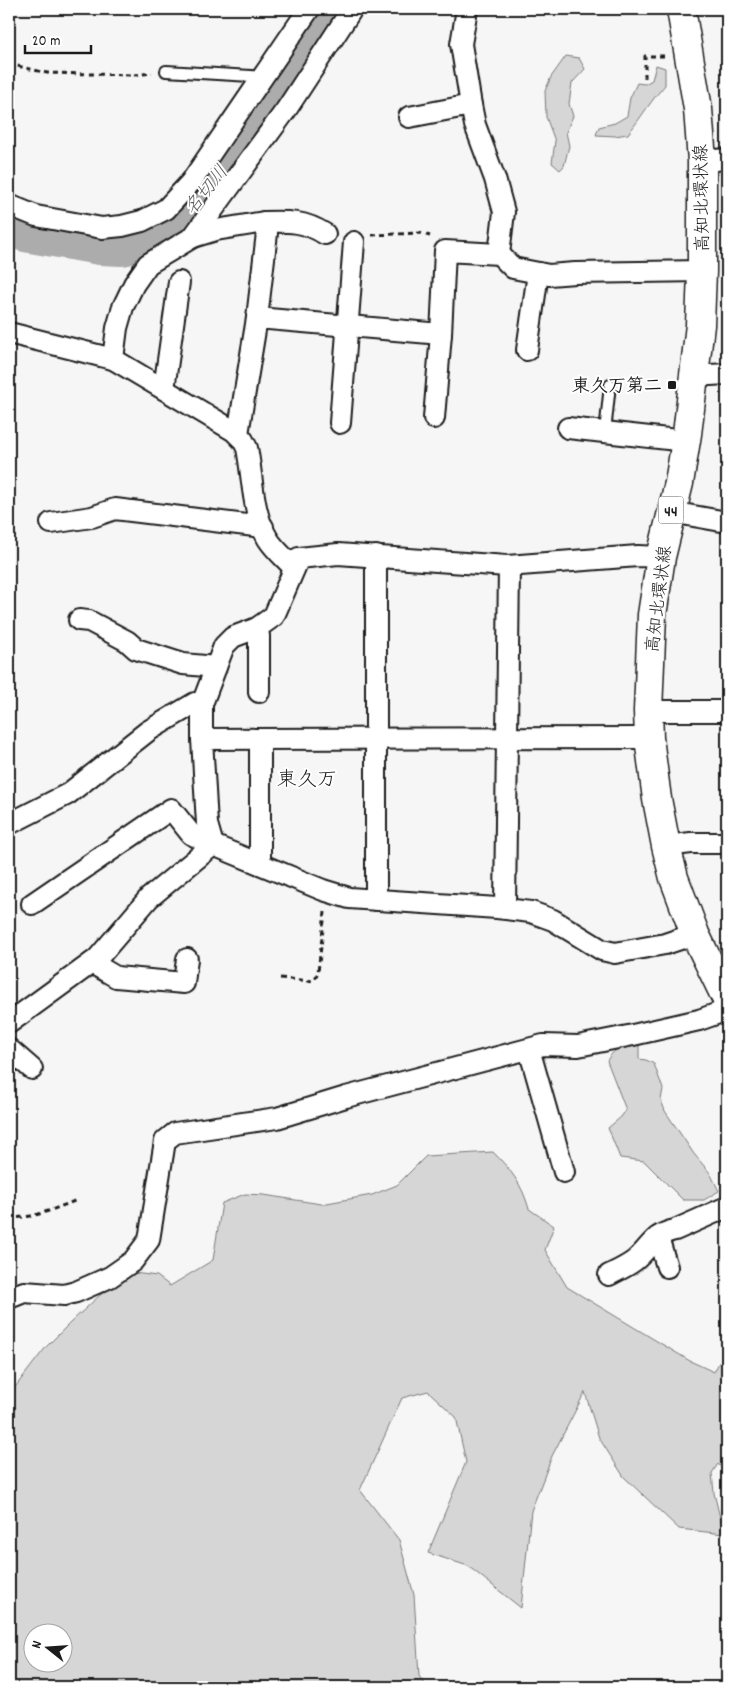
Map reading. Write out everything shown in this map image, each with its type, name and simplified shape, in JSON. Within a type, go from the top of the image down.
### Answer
[{"type":"main road","name":"高知北環状線","points":[[681,9],[698,109],[715,160],[702,271],[700,324],[686,441],[679,483],[661,557],[652,615],[648,711],[649,738],[657,799],[674,878],[695,934],[727,1000]]},
{"type":"street","points":[[9,205],[36,216],[102,228],[122,226],[150,217],[166,208],[191,182],[309,9]]},
{"type":"street","points":[[193,237],[286,110],[352,9]]},
{"type":"street","points":[[467,9],[461,44],[475,125],[495,178],[504,212],[499,254]]},
{"type":"street","points":[[409,117],[471,105]]},
{"type":"street","points":[[238,434],[257,318],[268,233],[264,222]]},
{"type":"street","points":[[112,359],[116,328],[134,284],[148,264],[193,237],[216,230],[264,222],[287,222],[313,226],[325,234]]},
{"type":"street","points":[[340,423],[358,239]]},
{"type":"street","points":[[434,418],[445,251],[499,254],[513,268],[550,275],[702,271]]},
{"type":"street","points":[[527,350],[538,273]]},
{"type":"street","points":[[164,389],[179,282]]},
{"type":"street","points":[[257,318],[441,334]]},
{"type":"street","points":[[9,333],[112,359],[238,434],[248,448],[259,519],[269,541],[294,568]]},
{"type":"street","points":[[693,376],[727,374]]},
{"type":"street","points":[[568,428],[686,441]]},
{"type":"street","points":[[51,523],[92,517],[116,509],[263,527]]},
{"type":"street","points":[[671,512],[727,522]]},
{"type":"street","points":[[213,845],[207,824],[202,704],[224,646],[233,636],[257,628],[274,616],[299,558],[338,554],[509,566],[638,556],[661,557]]},
{"type":"street","points":[[376,556],[376,900]]},
{"type":"street","points":[[506,908],[509,566]]},
{"type":"street","points":[[79,620],[89,621],[127,641],[136,649],[183,664],[216,667]]},
{"type":"street","points":[[257,628],[259,636],[259,692]]},
{"type":"street","points":[[9,824],[68,794],[148,731],[195,703],[202,704]]},
{"type":"street","points":[[648,711],[727,711]]},
{"type":"street","points":[[202,739],[649,738]]},
{"type":"street","points":[[260,739],[260,864]]},
{"type":"street","points":[[32,904],[171,809],[190,834],[260,864],[349,898],[506,908],[531,912],[561,924],[595,947],[615,953],[665,944],[695,934]]},
{"type":"street","points":[[666,846],[691,843],[727,843]]},
{"type":"street","points":[[9,1023],[97,959],[149,898],[213,845]]},
{"type":"street","points":[[92,963],[116,978],[184,983],[187,960]]},
{"type":"street","points":[[9,1298],[24,1292],[64,1294],[76,1292],[110,1277],[133,1261],[149,1240],[165,1141],[175,1133],[277,1118],[346,1097],[543,1045],[578,1046],[699,1020],[727,1010]]},
{"type":"street","points":[[9,1049],[32,1069]]},
{"type":"street","points":[[529,1049],[564,1172]]},
{"type":"street","points":[[609,1275],[635,1260],[650,1243],[666,1232],[726,1209]]},
{"type":"street","points":[[658,1237],[667,1267]]},
{"type":"lane","points":[[166,71],[262,78]]},
{"type":"lane","points":[[605,432],[610,385]]},
{"type":"path","points":[[645,78],[644,56],[668,56]]},
{"type":"path","points":[[9,64],[47,73],[134,75],[166,71]]},
{"type":"path","points":[[358,239],[420,233],[434,237]]},
{"type":"path","points":[[280,978],[309,981],[315,979],[318,972],[328,891]]},
{"type":"path","points":[[9,1217],[16,1218],[37,1214],[77,1200]]},
{"type":"shaded area","points":[[566,56],[579,58],[585,69],[572,83],[569,104],[573,116],[566,132],[569,146],[564,166],[560,170],[552,163],[555,141],[546,117],[545,91],[551,77]]},
{"type":"shaded area","points":[[656,65],[665,68],[665,85],[628,134],[615,136],[596,135],[599,127],[615,123],[627,116],[630,98],[637,83],[645,84],[652,80]]},
{"type":"shaded area","points":[[634,1043],[639,1044],[639,1059],[654,1064],[663,1089],[661,1100],[665,1111],[694,1154],[710,1173],[719,1191],[704,1200],[683,1200],[644,1161],[620,1158],[608,1128],[626,1110],[607,1061],[618,1049]]},
{"type":"shaded area","points":[[493,1152],[515,1178],[523,1192],[529,1209],[554,1226],[545,1250],[567,1287],[690,1361],[714,1372],[727,1348],[727,1473],[718,1464],[712,1473],[714,1493],[724,1534],[679,1529],[624,1477],[599,1438],[585,1392],[552,1456],[531,1511],[521,1608],[468,1566],[428,1553],[466,1462],[456,1417],[428,1391],[402,1398],[360,1490],[399,1540],[414,1595],[419,1676],[427,1687],[9,1687],[9,1395],[46,1347],[100,1295],[134,1273],[157,1276],[170,1286],[213,1260],[222,1203],[245,1194],[321,1204],[372,1195],[397,1185],[426,1156]]},
{"type":"waterway","name":"名切川","points":[[9,225],[25,232],[100,245],[122,246],[145,241],[167,232],[202,197],[333,9]]},
{"type":"place","name":"東久万第二","points":[[672,385]]},
{"type":"district","name":"東久万","points":[[307,778]]}]
